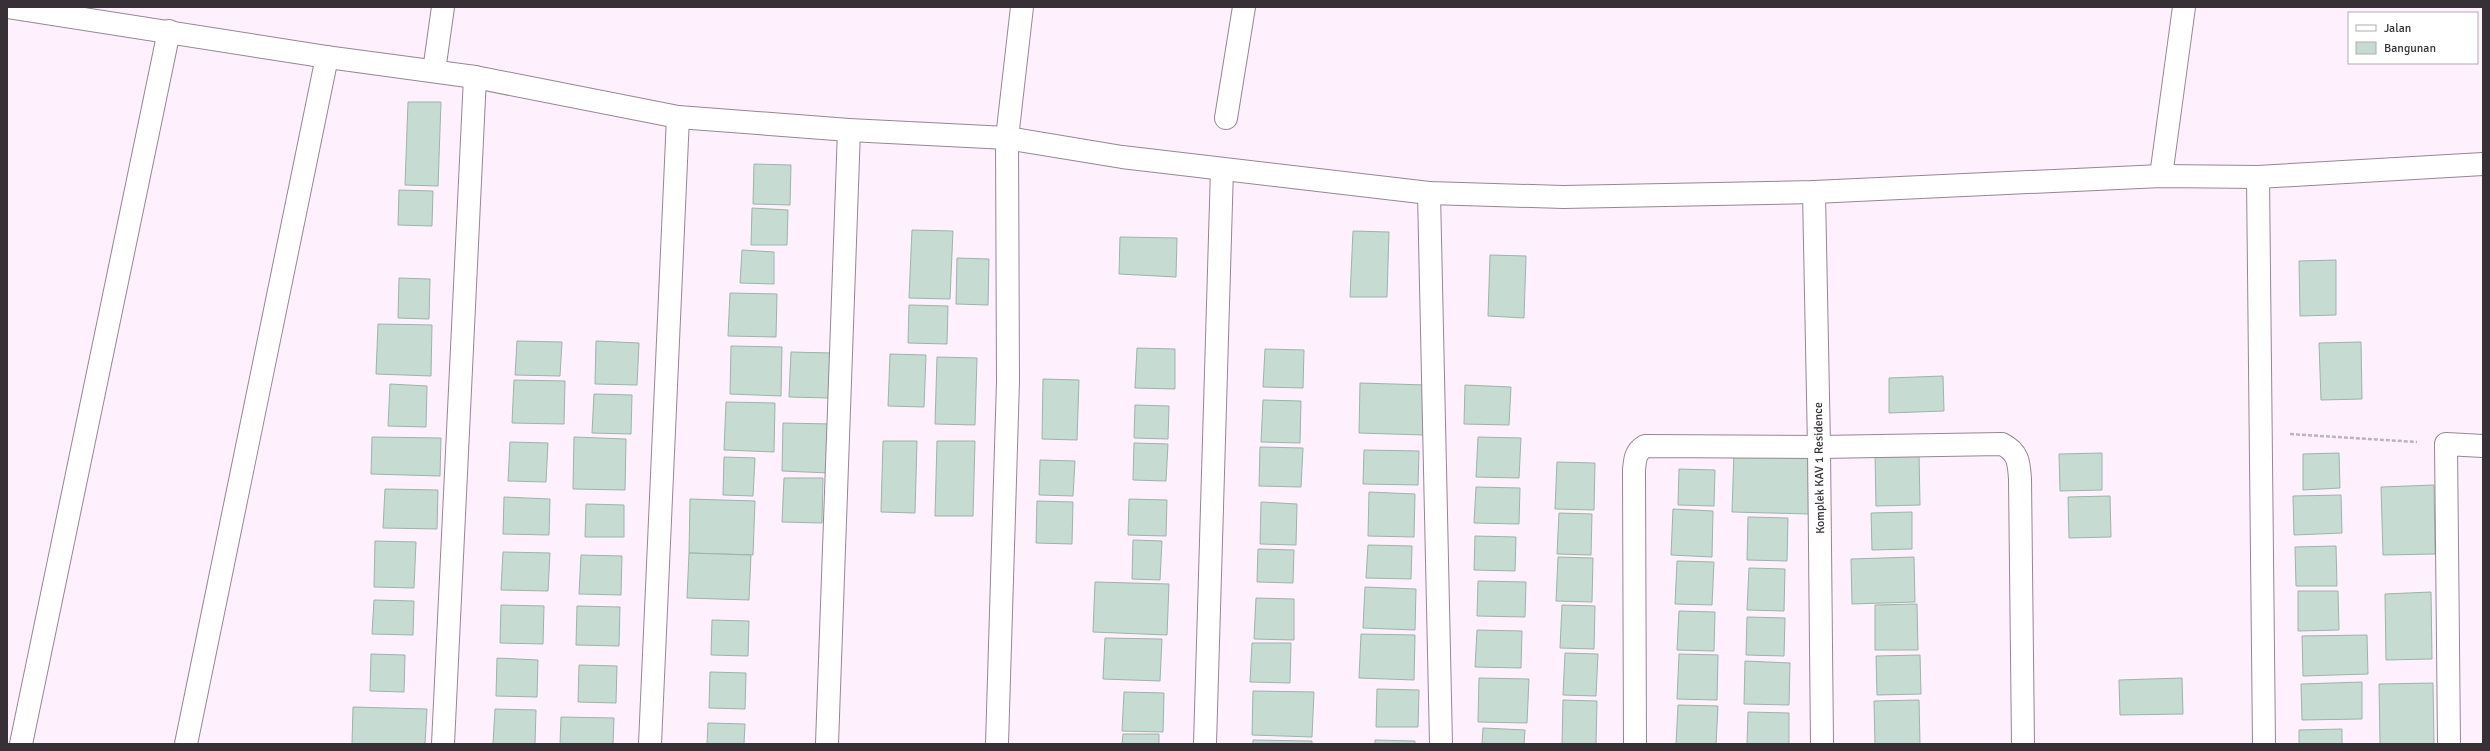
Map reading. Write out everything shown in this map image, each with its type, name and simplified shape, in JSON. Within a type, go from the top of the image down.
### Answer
[{"type":"street","points":[[7,7],[169,31],[327,57],[475,77],[678,117],[848,130],[1007,138],[1222,169],[1429,193],[1563,197],[1814,192],[2161,176],[2258,177],[2483,164]]},
{"type":"street","points":[[434,71],[443,7]]},
{"type":"street","points":[[996,744],[1008,381],[1007,138],[1022,7]]},
{"type":"street","points":[[1226,118],[1244,7]]},
{"type":"street","points":[[2161,176],[2184,7]]},
{"type":"street","points":[[21,744],[169,31]]},
{"type":"street","points":[[186,744],[327,57]]},
{"type":"street","points":[[443,744],[475,77]]},
{"type":"street","points":[[650,744],[678,117]]},
{"type":"street","points":[[827,744],[848,130]]},
{"type":"street","points":[[1205,744],[1222,169]]},
{"type":"street","points":[[2258,177],[2259,432],[2264,744]]},
{"type":"street","name":"Komplek KAV 1 Residence","points":[[1814,192],[1819,447],[1822,744]]},
{"type":"street","points":[[1429,193],[1441,744]]},
{"type":"street","points":[[1635,744],[1634,470],[1637,452],[1646,446],[1819,447],[2002,444],[2016,454],[2019,460],[2023,744]]},
{"type":"street","points":[[2449,744],[2446,444],[2483,446]]},
{"type":"path","points":[[2259,432],[2446,444]]},
{"type":"building","points":[[408,102],[441,102],[438,186],[405,185]]},
{"type":"building","points":[[754,164],[791,165],[790,205],[753,204]]},
{"type":"building","points":[[399,190],[433,191],[432,226],[398,225]]},
{"type":"building","points":[[752,208],[788,210],[787,245],[751,245]]},
{"type":"building","points":[[912,230],[953,231],[950,299],[909,298]]},
{"type":"building","points":[[1353,231],[1389,232],[1387,297],[1350,297]]},
{"type":"building","points":[[1120,237],[1177,238],[1176,277],[1119,274]]},
{"type":"building","points":[[742,250],[774,252],[774,284],[740,283]]},
{"type":"building","points":[[1490,255],[1526,256],[1524,318],[1488,316]]},
{"type":"building","points":[[957,258],[989,259],[988,305],[956,304]]},
{"type":"building","points":[[2336,260],[2336,315],[2300,316],[2299,261]]},
{"type":"building","points":[[399,278],[430,279],[429,319],[398,318]]},
{"type":"building","points":[[730,293],[777,294],[776,337],[728,336]]},
{"type":"building","points":[[909,305],[948,306],[947,344],[908,343]]},
{"type":"building","points":[[378,324],[432,325],[431,376],[376,374]]},
{"type":"building","points":[[517,341],[562,342],[560,376],[515,375]]},
{"type":"building","points":[[596,341],[639,343],[637,385],[595,384]]},
{"type":"building","points":[[2361,342],[2362,399],[2321,400],[2319,343]]},
{"type":"building","points":[[731,346],[782,347],[781,396],[730,394]]},
{"type":"building","points":[[1137,348],[1175,349],[1175,389],[1135,388]]},
{"type":"building","points":[[1265,349],[1304,350],[1303,388],[1263,387]]},
{"type":"building","points":[[791,352],[831,353],[829,398],[789,397]]},
{"type":"building","points":[[890,354],[926,355],[924,407],[888,406]]},
{"type":"building","points":[[937,357],[977,358],[975,425],[935,424]]},
{"type":"building","points":[[1943,376],[1944,411],[1889,413],[1889,378]]},
{"type":"building","points":[[1043,379],[1079,380],[1077,440],[1042,439]]},
{"type":"building","points":[[514,380],[565,381],[564,424],[512,423]]},
{"type":"building","points":[[1360,383],[1426,385],[1424,435],[1359,433]]},
{"type":"building","points":[[390,384],[427,386],[426,427],[388,426]]},
{"type":"building","points":[[1465,385],[1511,387],[1509,425],[1464,424]]},
{"type":"building","points":[[594,394],[632,395],[631,434],[592,433]]},
{"type":"building","points":[[1263,400],[1301,401],[1300,443],[1261,442]]},
{"type":"building","points":[[726,402],[775,403],[774,452],[724,450]]},
{"type":"building","points":[[1135,405],[1169,406],[1168,439],[1134,438]]},
{"type":"building","points":[[783,423],[832,424],[830,473],[782,471]]},
{"type":"building","points":[[372,437],[441,438],[440,476],[371,474]]},
{"type":"building","points":[[574,437],[626,439],[625,490],[573,489]]},
{"type":"building","points":[[1478,437],[1521,438],[1519,478],[1476,477]]},
{"type":"building","points":[[883,441],[917,441],[915,513],[881,512]]},
{"type":"building","points":[[937,441],[975,441],[973,516],[935,516]]},
{"type":"building","points":[[510,442],[548,443],[546,482],[508,481]]},
{"type":"building","points":[[1134,443],[1168,444],[1166,481],[1133,480]]},
{"type":"building","points":[[1260,447],[1303,448],[1301,487],[1259,486]]},
{"type":"building","points":[[1364,450],[1419,451],[1418,485],[1363,484]]},
{"type":"building","points":[[1734,451],[1812,453],[1810,514],[1732,512]]},
{"type":"building","points":[[1919,453],[1920,505],[1876,506],[1875,454]]},
{"type":"building","points":[[2102,453],[2102,490],[2060,491],[2059,454]]},
{"type":"building","points":[[2339,453],[2340,488],[2303,490],[2303,454]]},
{"type":"building","points":[[724,457],[755,458],[753,496],[723,495]]},
{"type":"building","points":[[1040,460],[1075,461],[1073,496],[1039,495]]},
{"type":"building","points":[[1557,462],[1595,463],[1594,510],[1555,509]]},
{"type":"building","points":[[1679,469],[1715,470],[1714,506],[1678,505]]},
{"type":"building","points":[[784,478],[823,478],[822,523],[782,522]]},
{"type":"building","points":[[2434,485],[2435,554],[2383,555],[2381,487]]},
{"type":"building","points":[[1476,487],[1520,488],[1519,524],[1474,523]]},
{"type":"building","points":[[385,489],[438,490],[437,529],[383,528]]},
{"type":"building","points":[[1369,492],[1415,494],[1414,537],[1368,536]]},
{"type":"building","points":[[2341,495],[2342,533],[2294,535],[2293,496]]},
{"type":"building","points":[[2110,496],[2111,537],[2069,538],[2068,497]]},
{"type":"building","points":[[504,497],[550,499],[549,535],[503,534]]},
{"type":"building","points":[[690,499],[755,501],[753,555],[689,553]]},
{"type":"building","points":[[1129,499],[1167,500],[1166,536],[1128,535]]},
{"type":"building","points":[[1037,501],[1073,502],[1072,544],[1036,543]]},
{"type":"building","points":[[1261,502],[1297,504],[1296,545],[1260,544]]},
{"type":"building","points":[[586,504],[624,505],[624,537],[585,537]]},
{"type":"building","points":[[1673,509],[1713,511],[1712,557],[1671,555]]},
{"type":"building","points":[[1912,512],[1912,549],[1872,550],[1871,513]]},
{"type":"building","points":[[1559,513],[1592,514],[1591,555],[1557,554]]},
{"type":"building","points":[[1748,517],[1788,518],[1787,561],[1747,560]]},
{"type":"building","points":[[1475,536],[1516,537],[1515,571],[1474,570]]},
{"type":"building","points":[[1133,540],[1162,541],[1160,580],[1132,579]]},
{"type":"building","points":[[375,541],[416,542],[414,588],[374,587]]},
{"type":"building","points":[[1368,545],[1412,546],[1411,579],[1366,578]]},
{"type":"building","points":[[2336,546],[2337,586],[2296,586],[2295,547]]},
{"type":"building","points":[[1258,549],[1294,550],[1293,583],[1257,582]]},
{"type":"building","points":[[503,552],[550,553],[548,591],[501,590]]},
{"type":"building","points":[[689,553],[751,555],[749,600],[687,598]]},
{"type":"building","points":[[581,555],[622,556],[621,595],[579,594]]},
{"type":"building","points":[[1558,557],[1593,558],[1592,602],[1556,601]]},
{"type":"building","points":[[1914,557],[1915,602],[1852,604],[1851,559]]},
{"type":"building","points":[[1677,561],[1714,562],[1712,605],[1675,604]]},
{"type":"building","points":[[1749,568],[1785,569],[1784,611],[1747,610]]},
{"type":"building","points":[[1478,581],[1526,582],[1525,617],[1477,616]]},
{"type":"building","points":[[1095,582],[1169,584],[1167,635],[1093,632]]},
{"type":"building","points":[[1365,587],[1416,589],[1415,630],[1363,628]]},
{"type":"building","points":[[2298,591],[2338,591],[2339,630],[2298,631]]},
{"type":"building","points":[[2431,592],[2432,659],[2386,660],[2385,594]]},
{"type":"building","points":[[1256,598],[1294,599],[1294,640],[1254,639]]},
{"type":"building","points":[[374,600],[414,601],[413,635],[372,634]]},
{"type":"building","points":[[1917,604],[1918,650],[1875,650],[1875,605]]},
{"type":"building","points":[[501,605],[544,606],[543,644],[500,643]]},
{"type":"building","points":[[1562,605],[1595,606],[1594,649],[1560,648]]},
{"type":"building","points":[[577,606],[620,607],[619,646],[576,645]]},
{"type":"building","points":[[1679,611],[1715,612],[1714,651],[1677,650]]},
{"type":"building","points":[[1747,617],[1785,618],[1784,656],[1746,655]]},
{"type":"building","points":[[712,620],[749,621],[748,656],[711,655]]},
{"type":"building","points":[[1477,630],[1522,631],[1521,668],[1475,667]]},
{"type":"building","points":[[1361,634],[1415,635],[1414,680],[1359,678]]},
{"type":"building","points":[[2367,635],[2368,674],[2303,676],[2302,636]]},
{"type":"building","points":[[1105,638],[1162,639],[1160,681],[1103,679]]},
{"type":"building","points":[[1252,643],[1291,643],[1290,683],[1250,682]]},
{"type":"building","points":[[1565,653],[1598,654],[1596,696],[1563,695]]},
{"type":"building","points":[[371,654],[405,655],[404,692],[370,691]]},
{"type":"building","points":[[1679,654],[1718,655],[1717,700],[1677,699]]},
{"type":"building","points":[[1920,655],[1921,694],[1877,695],[1876,656]]},
{"type":"building","points":[[497,658],[538,660],[537,697],[496,696]]},
{"type":"building","points":[[1745,661],[1790,663],[1789,705],[1744,704]]},
{"type":"building","points":[[579,665],[617,666],[616,703],[578,702]]},
{"type":"building","points":[[710,672],[746,673],[745,709],[709,708]]},
{"type":"building","points":[[1479,678],[1529,679],[1527,723],[1478,722]]},
{"type":"building","points":[[2182,678],[2183,714],[2120,715],[2119,680]]},
{"type":"building","points":[[2362,682],[2362,719],[2302,720],[2301,684]]},
{"type":"building","points":[[2433,683],[2434,744],[2380,744],[2379,684]]},
{"type":"building","points":[[1377,689],[1419,690],[1418,727],[1376,727]]},
{"type":"building","points":[[1253,691],[1314,692],[1312,737],[1252,735]]},
{"type":"building","points":[[1124,692],[1164,693],[1163,732],[1122,731]]},
{"type":"building","points":[[1563,700],[1597,701],[1596,744],[1562,744]]},
{"type":"building","points":[[1919,700],[1920,744],[1875,744],[1874,701]]},
{"type":"building","points":[[1678,705],[1718,706],[1716,744],[1676,744]]},
{"type":"building","points":[[353,707],[427,709],[425,744],[352,744]]},
{"type":"building","points":[[495,709],[536,710],[535,744],[493,744]]},
{"type":"building","points":[[1748,712],[1789,713],[1789,744],[1747,744]]},
{"type":"building","points":[[561,717],[614,718],[613,744],[560,744]]},
{"type":"building","points":[[708,723],[745,724],[744,744],[707,744]]},
{"type":"building","points":[[1483,728],[1525,730],[1524,744],[1482,744]]},
{"type":"building","points":[[2342,729],[2342,744],[2299,744],[2299,730]]},
{"type":"building","points":[[1123,734],[1159,734],[1159,744],[1122,744]]},
{"type":"building","points":[[1253,740],[1312,741],[1312,744],[1253,744]]},
{"type":"building","points":[[1375,740],[1415,741],[1415,744],[1375,744]]}]
